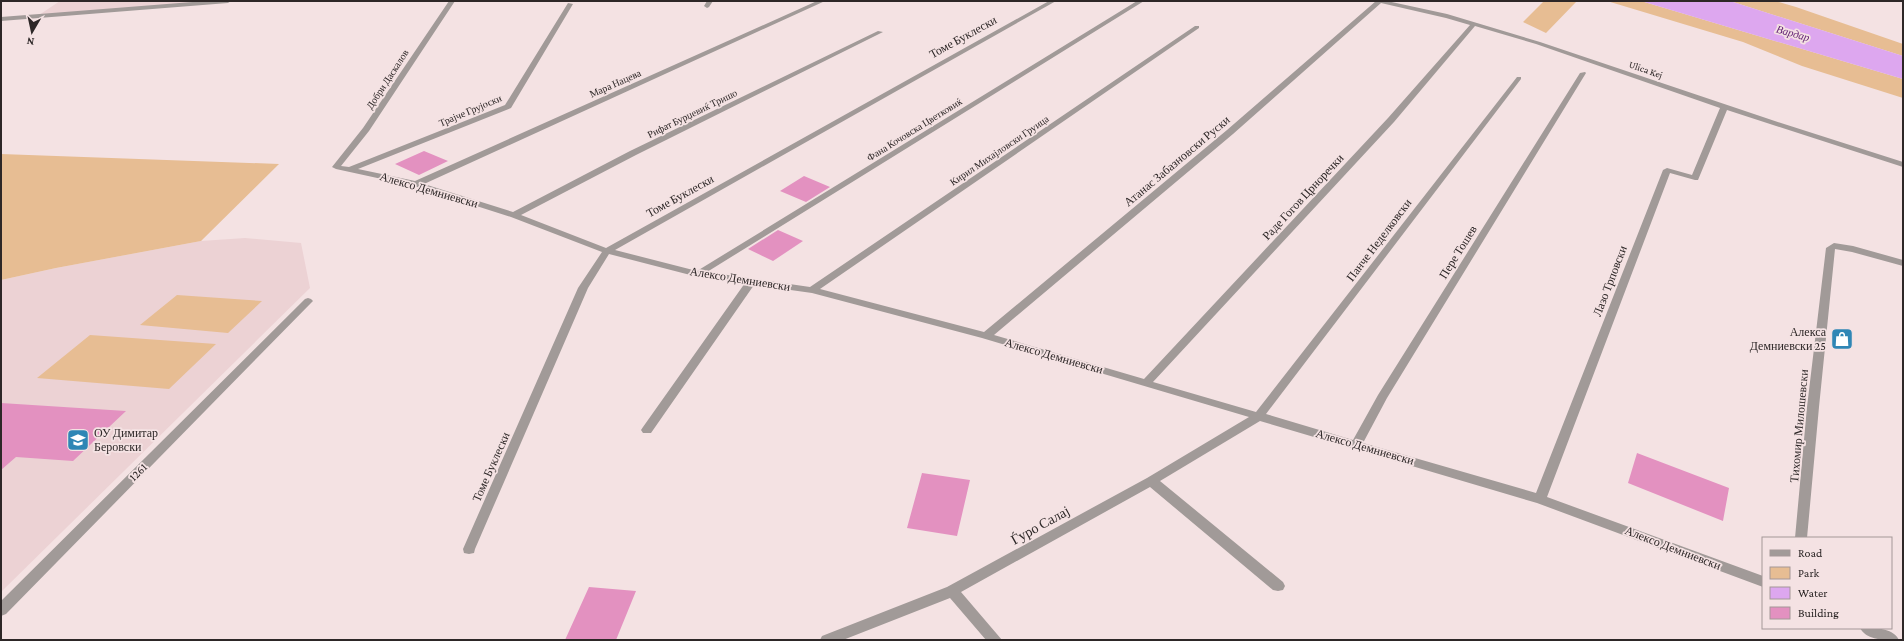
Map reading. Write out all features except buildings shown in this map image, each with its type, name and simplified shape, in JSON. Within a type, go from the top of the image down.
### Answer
[{"type":"street","points":[[1,18],[228,1]]},
{"type":"street","name":"Добри Даскалов","points":[[336,167],[366,129],[452,1]]},
{"type":"street","name":"Мара Нацева","points":[[416,184],[822,1]]},
{"type":"street","name":"Томе Буклески","points":[[469,549],[583,288],[607,251],[1053,1]]},
{"type":"street","name":"Фана Кочовска Цветковиќ","points":[[698,274],[1141,1]]},
{"type":"street","name":"Ulica Kej","points":[[1379,1],[1474,24],[1538,43],[1724,107],[1903,165]]},
{"type":"street","name":"Атанас Забазновски Руски","points":[[986,336],[1230,132],[1379,1]]},
{"type":"street","name":"Трајче Грујоски","points":[[352,169],[508,106],[570,4]]},
{"type":"street","name":"Раде Гогов Црноречки","points":[[1146,383],[1391,120],[1474,24]]},
{"type":"street","name":"Кирил Михајловски Груица","points":[[812,290],[1197,27]]},
{"type":"street","name":"Рифат Бурџевиќ Тришо","points":[[514,215],[633,153],[880,32]]},
{"type":"street","name":"Пере Тошев","points":[[1357,444],[1382,398],[1583,73]]},
{"type":"street","name":"Панче Неделковски","points":[[1258,417],[1519,78]]},
{"type":"street","name":"Лазо Трповски","points":[[1540,499],[1667,170],[1695,178],[1724,107]]},
{"type":"street","name":"Алексо Демниевски","points":[[336,167],[352,169],[416,184],[514,215],[607,251],[698,274],[812,290],[986,336],[1540,499],[1762,582]]},
{"type":"street","name":"Тихомир Милошевски","points":[[1802,537],[1813,407],[1831,248],[1834,246],[1844,247],[1903,263]]},
{"type":"street","points":[[647,430],[751,282]]},
{"type":"street","name":"1261","points":[[1,610],[308,301]]},
{"type":"street","name":"Ѓуро Салај","points":[[827,640],[952,591],[1151,481],[1258,417]]},
{"type":"street","points":[[1151,481],[1278,586]]},
{"type":"street","points":[[952,591],[995,640]]},
{"type":"street","points":[[1869,629],[1892,640]]},
{"type":"shaded area","points":[[60,1],[196,1],[193,4],[39,15]]},
{"type":"shaded area","name":"ОУ Димитар Беровски","points":[[245,238],[301,243],[310,288],[1,592],[1,280],[56,268],[201,241]]},
{"type":"green space","points":[[1544,1],[1577,1],[1546,33],[1523,22]]},
{"type":"green space","points":[[1607,1],[1641,1],[1903,79],[1903,98],[1802,66],[1743,42]]},
{"type":"green space","points":[[1730,1],[1775,1],[1796,7],[1903,44],[1903,56]]},
{"type":"green space","points":[[1,154],[279,164],[201,241],[56,268],[1,280]]},
{"type":"green space","points":[[177,295],[262,301],[228,333],[140,325]]},
{"type":"green space","points":[[90,335],[216,344],[169,389],[37,378]]},
{"type":"water","name":"Вардар","points":[[1641,1],[1730,1],[1903,56],[1903,79]]},
{"type":"place","name":"Алекса Демниевски 25","points":[[1842,339]]},
{"type":"place","name":"ОУ Димитар Беровски","points":[[78,440]]}]
